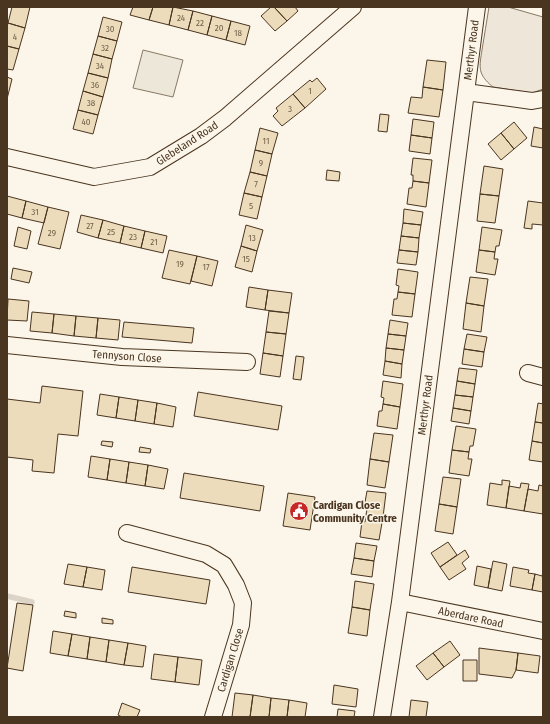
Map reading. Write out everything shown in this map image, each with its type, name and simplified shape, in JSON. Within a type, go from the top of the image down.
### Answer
[{"type":"street","name":"Glebeland Road","points":[[7,157],[94,177],[150,167],[201,136],[225,118],[353,7]]},
{"type":"street","name":"Merthyr Road","points":[[382,717],[400,602],[476,7]]},
{"type":"street","name":"Merthyr Road","points":[[466,92],[532,101],[543,99]]},
{"type":"street","name":"Tennyson Close","points":[[7,345],[122,357],[247,362]]},
{"type":"street","points":[[528,373],[543,377]]},
{"type":"street","name":"Cardigan Close","points":[[127,533],[206,554],[224,565],[236,585],[242,603],[241,625],[213,717]]},
{"type":"street","name":"Aberdare Road","points":[[400,602],[543,631]]},
{"type":"shaded area","points":[[489,7],[508,7],[543,17],[543,89],[532,93],[493,87],[483,76],[480,69],[480,61]]},
{"type":"shaded area","points":[[143,50],[183,60],[173,97],[133,88]]},
{"type":"building","points":[[12,7],[30,7],[25,28],[8,23]]},
{"type":"building","points":[[133,7],[153,7],[149,20],[130,15]]},
{"type":"building","points":[[153,7],[173,7],[169,25],[149,20]]},
{"type":"building","points":[[173,7],[193,11],[188,30],[169,25]]},
{"type":"building","points":[[271,7],[274,7],[287,21],[275,31],[261,16]]},
{"type":"building","points":[[274,7],[295,7],[298,11],[287,21]]},
{"type":"building","points":[[193,11],[212,16],[207,35],[188,30]]},
{"type":"building","points":[[212,16],[231,21],[226,40],[207,35]]},
{"type":"building","points":[[103,17],[122,22],[117,41],[98,36]]},
{"type":"building","points":[[231,21],[250,26],[245,45],[226,40]]},
{"type":"building","points":[[8,23],[25,28],[19,49],[7,46]]},
{"type":"building","points":[[98,36],[117,41],[112,59],[93,54]]},
{"type":"building","points":[[7,46],[19,49],[13,70],[7,69]]},
{"type":"building","points":[[93,54],[112,59],[108,78],[88,73]]},
{"type":"building","points":[[427,60],[446,62],[443,90],[423,87]]},
{"type":"building","points":[[88,73],[108,78],[103,97],[83,91]]},
{"type":"building","points":[[7,77],[12,79],[7,99]]},
{"type":"building","points":[[317,78],[326,89],[305,108],[293,94],[310,80],[312,82]]},
{"type":"building","points":[[423,87],[443,90],[439,117],[408,113],[411,97],[422,98]]},
{"type":"building","points":[[83,91],[103,97],[98,115],[78,110]]},
{"type":"building","points":[[293,94],[305,108],[282,126],[273,116],[278,111],[276,108]]},
{"type":"building","points":[[78,110],[98,115],[93,134],[73,129]]},
{"type":"building","points":[[380,114],[389,115],[387,132],[378,131]]},
{"type":"building","points":[[413,119],[434,122],[432,138],[411,135]]},
{"type":"building","points":[[514,122],[527,138],[514,149],[501,133]]},
{"type":"building","points":[[534,127],[543,129],[543,148],[531,146]]},
{"type":"building","points":[[260,128],[278,133],[272,154],[255,150]]},
{"type":"building","points":[[501,133],[514,149],[501,160],[488,144]]},
{"type":"building","points":[[411,135],[432,138],[430,154],[409,151]]},
{"type":"building","points":[[255,150],[272,154],[267,176],[250,172]]},
{"type":"building","points":[[413,158],[432,160],[429,183],[413,181],[413,175],[411,175]]},
{"type":"building","points":[[484,166],[503,169],[499,196],[480,194]]},
{"type":"building","points":[[327,170],[340,172],[339,181],[326,180]]},
{"type":"building","points":[[250,172],[267,176],[262,197],[244,193]]},
{"type":"building","points":[[413,181],[429,183],[426,207],[407,204],[409,188],[412,188]]},
{"type":"building","points":[[244,193],[262,197],[257,219],[239,215]]},
{"type":"building","points":[[480,194],[499,196],[495,223],[477,221]]},
{"type":"building","points":[[7,196],[26,201],[22,218],[7,214]]},
{"type":"building","points":[[26,201],[48,207],[44,223],[22,218]]},
{"type":"building","points":[[528,201],[543,203],[543,225],[532,224],[532,229],[524,228]]},
{"type":"building","points":[[48,207],[69,212],[60,249],[38,244]]},
{"type":"building","points":[[404,209],[423,212],[421,225],[403,223]]},
{"type":"building","points":[[81,215],[103,220],[98,238],[77,232]]},
{"type":"building","points":[[103,220],[124,226],[120,243],[98,238]]},
{"type":"building","points":[[403,223],[421,225],[419,238],[401,236]]},
{"type":"building","points":[[246,225],[263,230],[257,251],[241,246]]},
{"type":"building","points":[[124,226],[145,231],[141,248],[120,243]]},
{"type":"building","points":[[18,227],[31,231],[27,249],[14,246]]},
{"type":"building","points":[[482,227],[502,230],[499,246],[496,246],[495,252],[479,250]]},
{"type":"building","points":[[145,231],[167,236],[163,253],[141,248]]},
{"type":"building","points":[[401,236],[419,238],[418,252],[399,250]]},
{"type":"building","points":[[241,246],[257,251],[252,272],[235,267]]},
{"type":"building","points":[[169,250],[197,256],[190,284],[162,278]]},
{"type":"building","points":[[399,250],[418,252],[416,265],[397,263]]},
{"type":"building","points":[[479,250],[495,252],[494,259],[498,259],[495,275],[476,272]]},
{"type":"building","points":[[197,256],[218,261],[212,286],[191,281]]},
{"type":"building","points":[[13,268],[32,272],[29,283],[11,279]]},
{"type":"building","points":[[398,269],[418,272],[415,294],[398,292],[399,286],[396,285]]},
{"type":"building","points":[[470,277],[488,279],[484,306],[466,303]]},
{"type":"building","points":[[249,287],[268,290],[265,310],[246,307]]},
{"type":"building","points":[[268,290],[292,293],[289,313],[265,310]]},
{"type":"building","points":[[398,292],[415,294],[412,317],[392,315],[394,299],[397,299]]},
{"type":"building","points":[[8,299],[29,301],[27,321],[7,320]]},
{"type":"building","points":[[466,303],[484,306],[481,332],[463,329]]},
{"type":"building","points":[[269,311],[289,313],[286,334],[266,332]]},
{"type":"building","points":[[32,312],[54,314],[52,333],[30,331]]},
{"type":"building","points":[[54,314],[76,316],[74,336],[52,333]]},
{"type":"building","points":[[76,316],[98,318],[96,338],[74,336]]},
{"type":"building","points":[[98,318],[120,320],[118,340],[96,338]]},
{"type":"building","points":[[390,320],[408,323],[406,336],[388,334]]},
{"type":"building","points":[[124,322],[194,328],[192,343],[122,337]]},
{"type":"building","points":[[266,332],[286,334],[283,356],[263,353]]},
{"type":"building","points":[[388,334],[406,336],[404,350],[386,348]]},
{"type":"building","points":[[467,334],[487,337],[484,352],[464,349]]},
{"type":"building","points":[[386,348],[404,350],[402,364],[385,361]]},
{"type":"building","points":[[464,349],[484,352],[482,367],[462,364]]},
{"type":"building","points":[[263,353],[283,356],[280,377],[260,374]]},
{"type":"building","points":[[296,356],[304,357],[301,380],[293,379]]},
{"type":"building","points":[[385,361],[402,364],[401,378],[383,375]]},
{"type":"building","points":[[459,368],[477,370],[475,384],[457,381]]},
{"type":"building","points":[[383,381],[403,384],[400,407],[383,404],[384,398],[381,397]]},
{"type":"building","points":[[457,381],[475,384],[473,397],[455,395]]},
{"type":"building","points":[[42,386],[83,391],[78,436],[58,434],[54,473],[32,471],[33,460],[7,457],[7,399],[40,403]]},
{"type":"building","points":[[198,392],[282,406],[278,430],[194,416]]},
{"type":"building","points":[[100,394],[119,397],[116,418],[97,415]]},
{"type":"building","points":[[455,395],[473,397],[471,411],[453,408]]},
{"type":"building","points":[[119,397],[138,400],[135,421],[116,418]]},
{"type":"building","points":[[138,400],[157,403],[154,424],[135,421]]},
{"type":"building","points":[[157,403],[176,407],[173,427],[154,424]]},
{"type":"building","points":[[538,403],[543,404],[543,423],[535,422]]},
{"type":"building","points":[[383,404],[400,407],[397,429],[377,426],[379,411],[382,411]]},
{"type":"building","points":[[453,408],[471,411],[469,424],[451,421]]},
{"type":"building","points":[[535,422],[543,423],[543,443],[532,441]]},
{"type":"building","points":[[456,426],[476,429],[473,446],[470,446],[469,452],[452,450]]},
{"type":"building","points":[[374,433],[393,435],[389,462],[370,459]]},
{"type":"building","points":[[102,441],[113,442],[112,447],[101,445]]},
{"type":"building","points":[[532,441],[543,443],[543,462],[529,460]]},
{"type":"building","points":[[140,447],[151,449],[150,453],[139,452]]},
{"type":"building","points":[[452,450],[469,452],[468,459],[472,459],[469,476],[449,473]]},
{"type":"building","points":[[91,456],[110,459],[107,480],[88,477]]},
{"type":"building","points":[[110,459],[129,462],[126,483],[107,480]]},
{"type":"building","points":[[370,459],[389,462],[385,488],[367,485]]},
{"type":"building","points":[[129,462],[148,465],[145,486],[126,483]]},
{"type":"building","points":[[148,465],[168,469],[164,489],[145,486]]},
{"type":"building","points":[[184,473],[264,486],[260,511],[180,498]]},
{"type":"building","points":[[443,477],[461,479],[457,507],[439,504]]},
{"type":"building","points":[[502,480],[510,481],[506,508],[487,505],[490,483],[502,485]]},
{"type":"building","points":[[521,483],[529,484],[524,511],[506,508],[509,486],[520,488]]},
{"type":"building","points":[[539,485],[543,486],[543,514],[524,511],[528,489],[538,491]]},
{"type":"building","points":[[367,491],[386,493],[383,517],[366,515],[367,509],[364,508]]},
{"type":"building","name":"Cardigan Close Community Centre","points":[[288,493],[315,497],[310,530],[283,526]]},
{"type":"building","points":[[439,504],[457,507],[453,534],[435,531]]},
{"type":"building","points":[[366,515],[383,517],[379,540],[360,537],[362,521],[365,522]]},
{"type":"building","points":[[448,542],[457,555],[440,567],[431,553]]},
{"type":"building","points":[[356,543],[377,546],[374,561],[354,558]]},
{"type":"building","points":[[465,550],[469,557],[462,563],[466,569],[449,580],[440,567]]},
{"type":"building","points":[[354,558],[374,561],[372,577],[351,574]]},
{"type":"building","points":[[493,561],[507,564],[502,591],[488,588]]},
{"type":"building","points":[[68,564],[87,567],[83,587],[64,584]]},
{"type":"building","points":[[477,566],[491,569],[488,588],[474,585]]},
{"type":"building","points":[[87,567],[105,570],[102,590],[83,587]]},
{"type":"building","points":[[132,567],[210,580],[206,604],[128,592]]},
{"type":"building","points":[[513,567],[529,570],[528,573],[535,574],[532,590],[510,586]]},
{"type":"building","points":[[543,572],[543,592],[532,590],[535,574],[542,576]]},
{"type":"building","points":[[355,581],[374,584],[370,610],[352,607]]},
{"type":"building","points":[[17,603],[33,605],[23,671],[7,668]]},
{"type":"building","points":[[352,607],[370,610],[367,636],[348,633]]},
{"type":"building","points":[[65,611],[76,613],[76,618],[64,616]]},
{"type":"building","points":[[102,618],[113,620],[113,624],[102,623]]},
{"type":"building","points":[[53,631],[72,634],[68,656],[50,653]]},
{"type":"building","points":[[72,634],[90,637],[87,659],[68,656]]},
{"type":"building","points":[[90,637],[109,640],[106,662],[87,659]]},
{"type":"building","points":[[109,640],[128,643],[124,665],[106,662]]},
{"type":"building","points":[[450,641],[460,655],[444,667],[433,653]]},
{"type":"building","points":[[128,643],[146,646],[143,667],[124,665]]},
{"type":"building","points":[[479,648],[518,653],[516,670],[512,678],[479,674]]},
{"type":"building","points":[[433,653],[444,667],[427,680],[416,666]]},
{"type":"building","points":[[518,653],[540,656],[538,673],[516,670]]},
{"type":"building","points":[[154,654],[178,657],[175,682],[151,679]]},
{"type":"building","points":[[178,657],[202,660],[199,685],[175,682]]},
{"type":"building","points":[[463,660],[477,660],[477,681],[463,681]]},
{"type":"building","points":[[334,685],[358,689],[356,707],[332,704]]},
{"type":"building","points":[[235,693],[253,695],[250,717],[232,717]]},
{"type":"building","points":[[253,695],[271,698],[269,717],[250,717]]},
{"type":"building","points":[[271,698],[289,700],[287,717],[269,717]]},
{"type":"building","points":[[289,700],[307,703],[305,717],[287,717]]},
{"type":"building","points":[[411,700],[428,702],[426,717],[409,717]]},
{"type":"building","points":[[122,703],[140,710],[137,717],[122,717],[118,715]]},
{"type":"building","points":[[338,709],[355,711],[354,717],[337,717]]},
{"type":"waterway","points":[[7,596],[32,602]]},
{"type":"place","name":"Cardigan Close Community Centre","points":[[299,511]]}]
